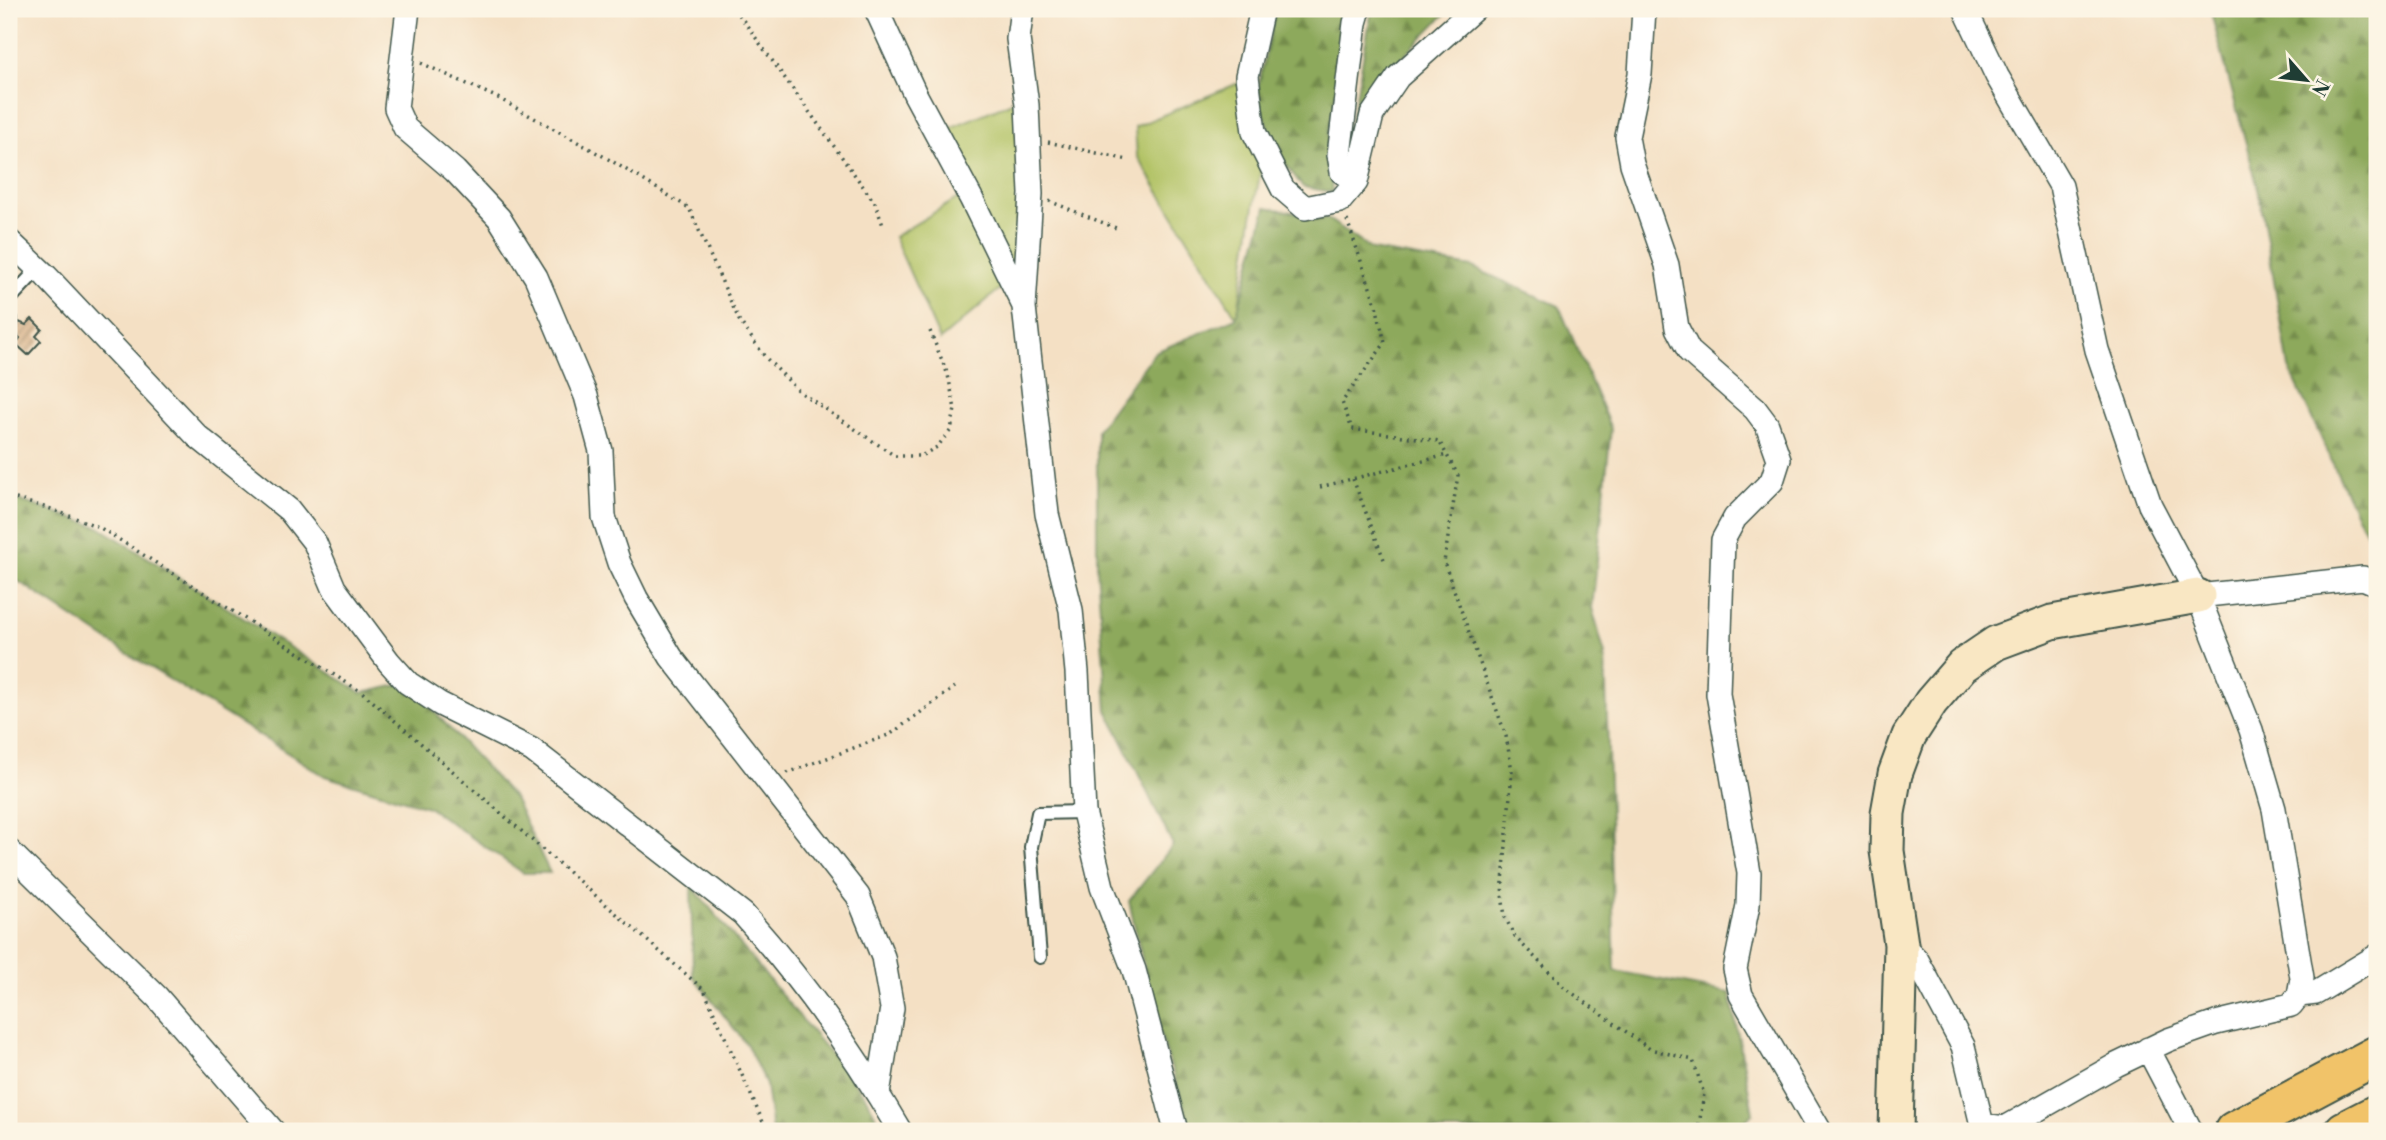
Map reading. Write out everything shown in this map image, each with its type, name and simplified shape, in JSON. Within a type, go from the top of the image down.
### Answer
[{"type":"highway","points":[[2234,1131],[2377,1055]]},
{"type":"highway","points":[[2344,1131],[2377,1114]]},
{"type":"street","points":[[408,9],[396,108],[405,128],[455,172],[499,218],[536,277],[586,396],[601,451],[604,517],[619,563],[636,598],[671,657],[858,896],[883,957],[891,1008],[878,1094]]},
{"type":"street","points":[[876,9],[915,94],[971,198],[1024,307]]},
{"type":"street","points":[[1022,9],[1018,39],[1027,105],[1031,194],[1024,307],[1047,514],[1071,610],[1084,813],[1102,887],[1134,970],[1176,1131]]},
{"type":"street","points":[[1262,9],[1247,76],[1254,132],[1283,189],[1305,208],[1340,201],[1356,182],[1372,115],[1398,77],[1474,9]]},
{"type":"street","points":[[1356,182],[1342,172],[1339,155],[1359,9]]},
{"type":"street","points":[[1644,9],[1640,74],[1627,137],[1632,164],[1667,265],[1677,328],[1689,351],[1755,409],[1767,425],[1779,460],[1772,481],[1735,518],[1723,540],[1718,694],[1749,873],[1748,905],[1735,970],[1741,995],[1820,1131]]},
{"type":"street","points":[[1965,9],[1997,76],[2061,186],[2097,350],[2150,505],[2199,596],[2251,730],[2274,809],[2302,978],[2300,995]]},
{"type":"street","points":[[9,241],[197,436],[289,510],[315,543],[334,588],[389,663],[408,683],[440,704],[532,750],[743,914],[773,947],[878,1094],[900,1131]]},
{"type":"street","points":[[1896,1131],[1901,944],[1886,851],[1888,813],[1895,774],[1909,736],[1931,702],[1962,666],[1996,643],[2052,622],[2199,596],[2363,578],[2377,584]]},
{"type":"street","points":[[9,851],[157,997],[273,1131]]},
{"type":"street","points":[[1901,944],[1917,960],[1963,1046],[1982,1125],[2006,1128],[2148,1049],[2216,1023],[2291,1004],[2300,995],[2316,993],[2377,956]]},
{"type":"street","points":[[2148,1049],[2192,1131]]},
{"type":"lane","points":[[9,300],[38,269]]},
{"type":"lane","points":[[1040,957],[1031,847],[1038,813],[1084,813]]},
{"type":"path","points":[[735,9],[875,203],[884,228]]},
{"type":"path","points":[[404,54],[498,98],[610,160],[689,208],[739,320],[765,357],[800,392],[895,456],[920,456],[937,447],[951,430],[955,409],[948,376],[930,331]]},
{"type":"path","points":[[1029,138],[1128,160]]},
{"type":"path","points":[[1031,194],[1116,228]]},
{"type":"path","points":[[1340,201],[1376,305],[1385,343],[1342,402],[1352,429],[1439,441],[1458,475],[1444,562],[1506,736],[1511,771],[1502,894],[1505,917],[1515,937],[1564,987],[1650,1049],[1693,1060],[1704,1094],[1698,1131]]},
{"type":"path","points":[[1320,487],[1447,455]]},
{"type":"path","points":[[1353,479],[1385,562]]},
{"type":"path","points":[[9,497],[99,527],[363,693],[704,990],[767,1131]]},
{"type":"path","points":[[766,781],[891,734],[955,687]]},
{"type":"green space","points":[[1276,9],[1355,9],[1328,132],[1332,192],[1303,187],[1283,161],[1256,97]]},
{"type":"green space","points":[[1372,9],[1450,9],[1388,72],[1356,130],[1350,129]]},
{"type":"green space","points":[[2210,9],[2377,9],[2377,549],[2356,514],[2289,368],[2258,188]]},
{"type":"green space","points":[[1241,82],[1261,169],[1237,318],[1137,156],[1135,127]]},
{"type":"green space","points":[[1019,99],[1028,211],[1015,276],[940,340],[894,237],[968,192],[947,129]]},
{"type":"green space","points":[[1266,207],[1328,219],[1372,250],[1472,267],[1559,306],[1611,429],[1592,608],[1605,655],[1615,971],[1730,993],[1753,1113],[1736,1131],[1192,1131],[1156,1021],[1129,901],[1173,845],[1107,710],[1097,568],[1097,430],[1155,352],[1236,318]]},
{"type":"green space","points":[[9,497],[99,527],[362,693],[408,683],[514,798],[550,873],[523,873],[428,807],[325,776],[125,652],[9,575]]},
{"type":"green space","points":[[691,885],[865,1096],[884,1131],[772,1131],[766,1085],[747,1045],[693,976]]},
{"type":"building","points":[[32,319],[42,329],[36,336],[41,341],[28,355],[16,344],[20,338],[11,328],[19,322],[26,325]]}]
